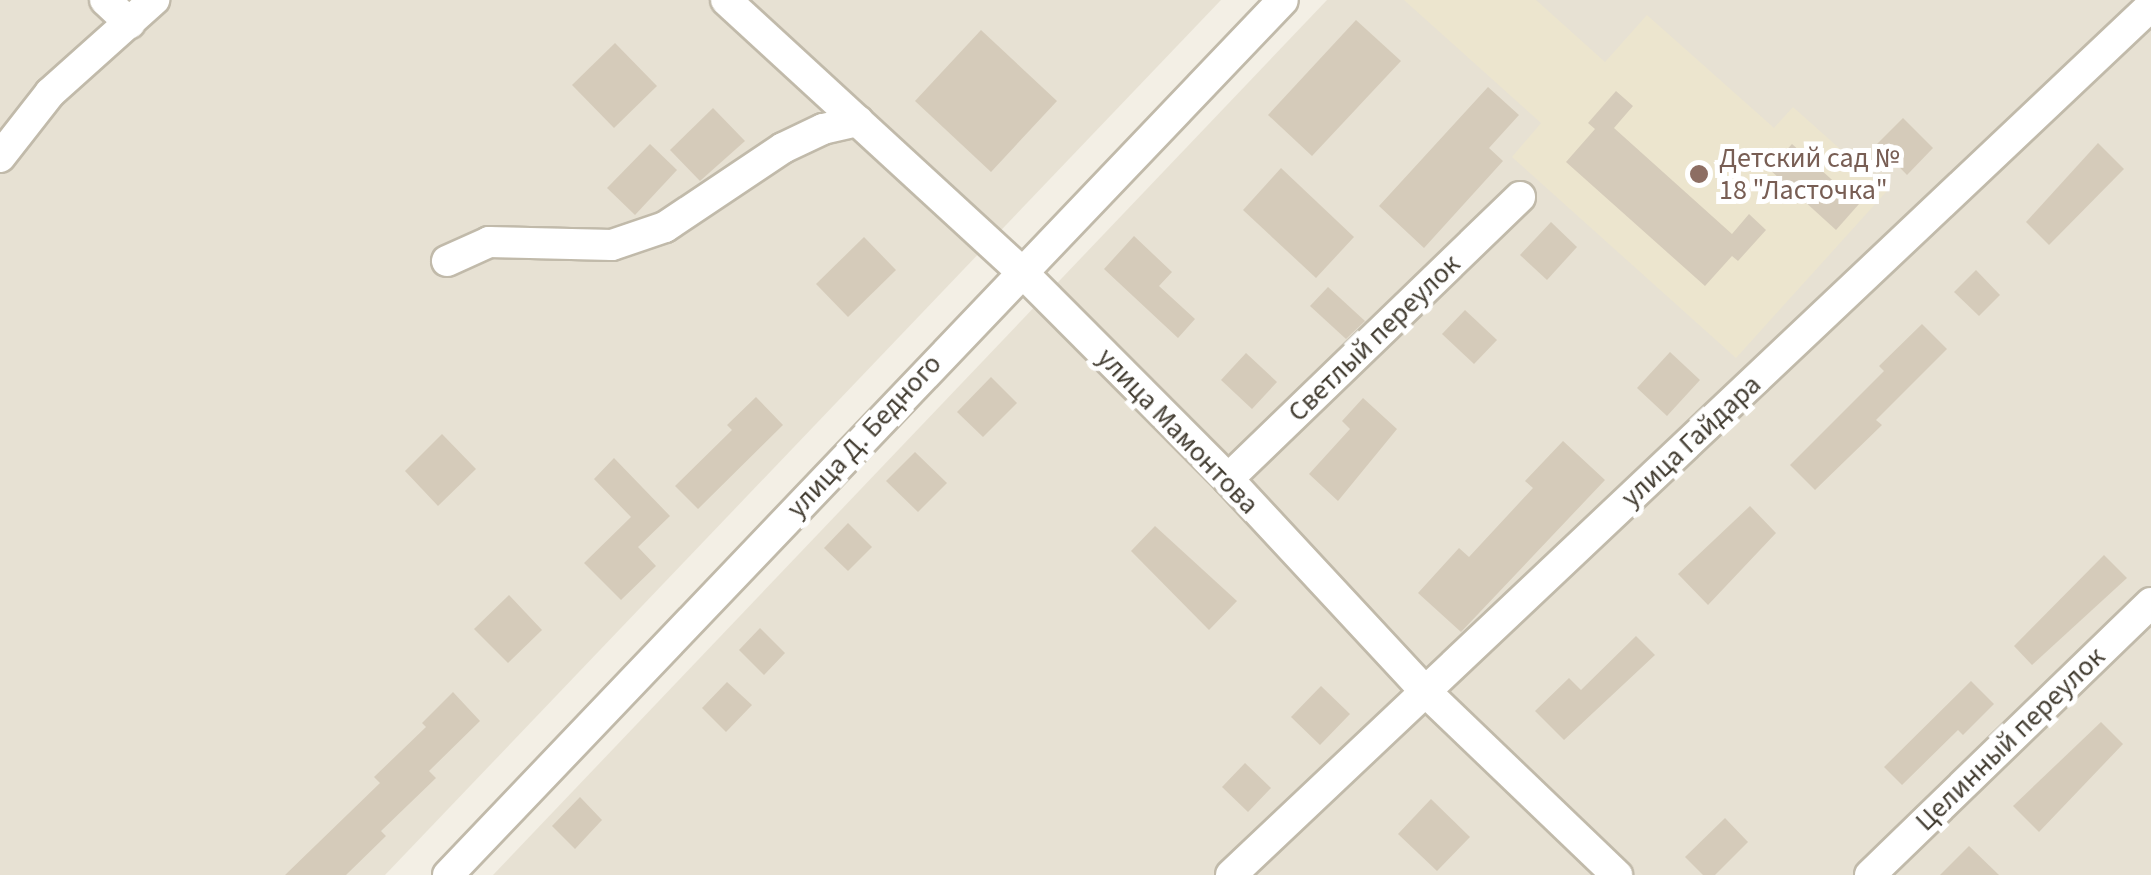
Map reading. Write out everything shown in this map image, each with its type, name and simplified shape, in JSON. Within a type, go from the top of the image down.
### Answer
[{"type":"street","points":[[105,0],[130,23]]},
{"type":"street","points":[[0,157],[50,93],[154,0]]},
{"type":"street","name":"улица Мамонтова","points":[[726,0],[1020,271],[1228,479],[1426,692],[1617,875]]},
{"type":"street","name":"улица Д. Бедного","points":[[448,875],[1282,0]]},
{"type":"street","name":"улица Гайдара","points":[[1231,875],[2151,6]]},
{"type":"street","points":[[447,261],[489,242],[612,245],[664,226],[783,148],[823,129],[858,121]]},
{"type":"street","name":"Светлый переулок","points":[[1228,479],[1520,198]]},
{"type":"street","name":"Целинный переулок","points":[[1870,875],[2151,604]]},
{"type":"shaded area","points":[[0,0],[1221,0],[385,875],[0,875]]},
{"type":"shaded area","points":[[1327,0],[2151,0],[2151,875],[493,875]]},
{"type":"shaded area","name":"Детский сад № 18 \"Ласточка\"","points":[[1404,0],[1536,0],[1605,62],[1647,15],[1774,128],[1793,107],[1887,191],[1736,358],[1512,157],[1541,123]]},
{"type":"building","points":[[1356,20],[1401,61],[1312,156],[1268,115]]},
{"type":"building","points":[[981,30],[1057,101],[991,172],[915,101]]},
{"type":"building","points":[[615,43],[657,86],[614,128],[572,85]]},
{"type":"building","points":[[1488,87],[1519,115],[1489,148],[1503,161],[1424,248],[1379,206]]},
{"type":"building","points":[[1616,91],[1633,106],[1614,128],[1732,234],[1749,214],[1766,230],[1738,261],[1732,256],[1705,286],[1566,162],[1595,129],[1588,123]]},
{"type":"building","points":[[713,108],[745,141],[700,181],[670,150]]},
{"type":"building","points":[[1903,118],[1933,148],[1907,175],[1877,144]]},
{"type":"building","points":[[2098,143],[2124,169],[2049,245],[2026,222]]},
{"type":"building","points":[[650,144],[677,170],[635,215],[607,188]]},
{"type":"building","points":[[1792,144],[1859,204],[1836,230],[1769,169]]},
{"type":"building","points":[[1281,168],[1354,237],[1316,278],[1243,210]]},
{"type":"building","points":[[1551,222],[1577,247],[1547,280],[1520,255]]},
{"type":"building","points":[[1134,236],[1172,272],[1159,286],[1195,319],[1178,338],[1104,269]]},
{"type":"building","points":[[864,237],[896,270],[848,317],[816,284]]},
{"type":"building","points":[[1976,270],[2000,295],[1979,316],[1954,292]]},
{"type":"building","points":[[1328,287],[1365,321],[1346,339],[1310,306]]},
{"type":"building","points":[[1465,310],[1497,340],[1474,364],[1442,334]]},
{"type":"building","points":[[1922,324],[1947,349],[1876,420],[1882,425],[1815,490],[1790,465],[1884,371],[1879,366]]},
{"type":"building","points":[[1670,352],[1700,380],[1667,416],[1637,388]]},
{"type":"building","points":[[1246,353],[1277,382],[1252,409],[1221,380]]},
{"type":"building","points":[[991,377],[1017,403],[983,437],[957,412]]},
{"type":"building","points":[[756,397],[783,425],[698,509],[675,486],[732,430],[727,425]]},
{"type":"building","points":[[1363,398],[1397,429],[1338,501],[1309,474],[1350,429],[1342,421]]},
{"type":"building","points":[[442,434],[476,469],[438,506],[405,471]]},
{"type":"building","points":[[1563,441],[1605,480],[1461,632],[1418,593],[1459,548],[1469,557],[1533,488],[1525,481]]},
{"type":"building","points":[[915,452],[947,483],[918,512],[886,481]]},
{"type":"building","points":[[614,458],[670,516],[638,547],[656,566],[621,600],[584,563],[631,517],[594,479]]},
{"type":"building","points":[[1750,506],[1776,533],[1708,605],[1678,574]]},
{"type":"building","points":[[848,523],[872,547],[848,571],[824,548]]},
{"type":"building","points":[[1155,526],[1237,601],[1209,630],[1131,551]]},
{"type":"building","points":[[2104,555],[2127,578],[2032,665],[2014,646]]},
{"type":"building","points":[[509,595],[542,630],[508,663],[474,629]]},
{"type":"building","points":[[760,628],[785,653],[764,675],[739,650]]},
{"type":"building","points":[[1636,636],[1655,655],[1564,740],[1535,711],[1569,678],[1581,690]]},
{"type":"building","points":[[1971,681],[1994,704],[1963,735],[1958,730],[1902,785],[1884,767]]},
{"type":"building","points":[[727,682],[752,705],[726,732],[702,708]]},
{"type":"building","points":[[1321,686],[1350,714],[1320,745],[1291,717]]},
{"type":"building","points":[[453,692],[480,721],[429,771],[436,778],[381,831],[386,836],[346,875],[285,875],[380,783],[374,777],[426,727],[422,723]]},
{"type":"building","points":[[2101,722],[2123,744],[2039,832],[2013,806]]},
{"type":"building","points":[[1245,763],[1271,788],[1248,812],[1222,787]]},
{"type":"building","points":[[580,797],[602,820],[575,849],[552,826]]},
{"type":"building","points":[[1431,799],[1470,837],[1437,871],[1398,834]]},
{"type":"building","points":[[1725,818],[1748,842],[1715,875],[1703,875],[1685,857]]},
{"type":"building","points":[[1969,846],[1999,875],[1940,875]]},
{"type":"place","name":"Детский сад № 18 \"Ласточка\"","points":[[1699,174]]}]
